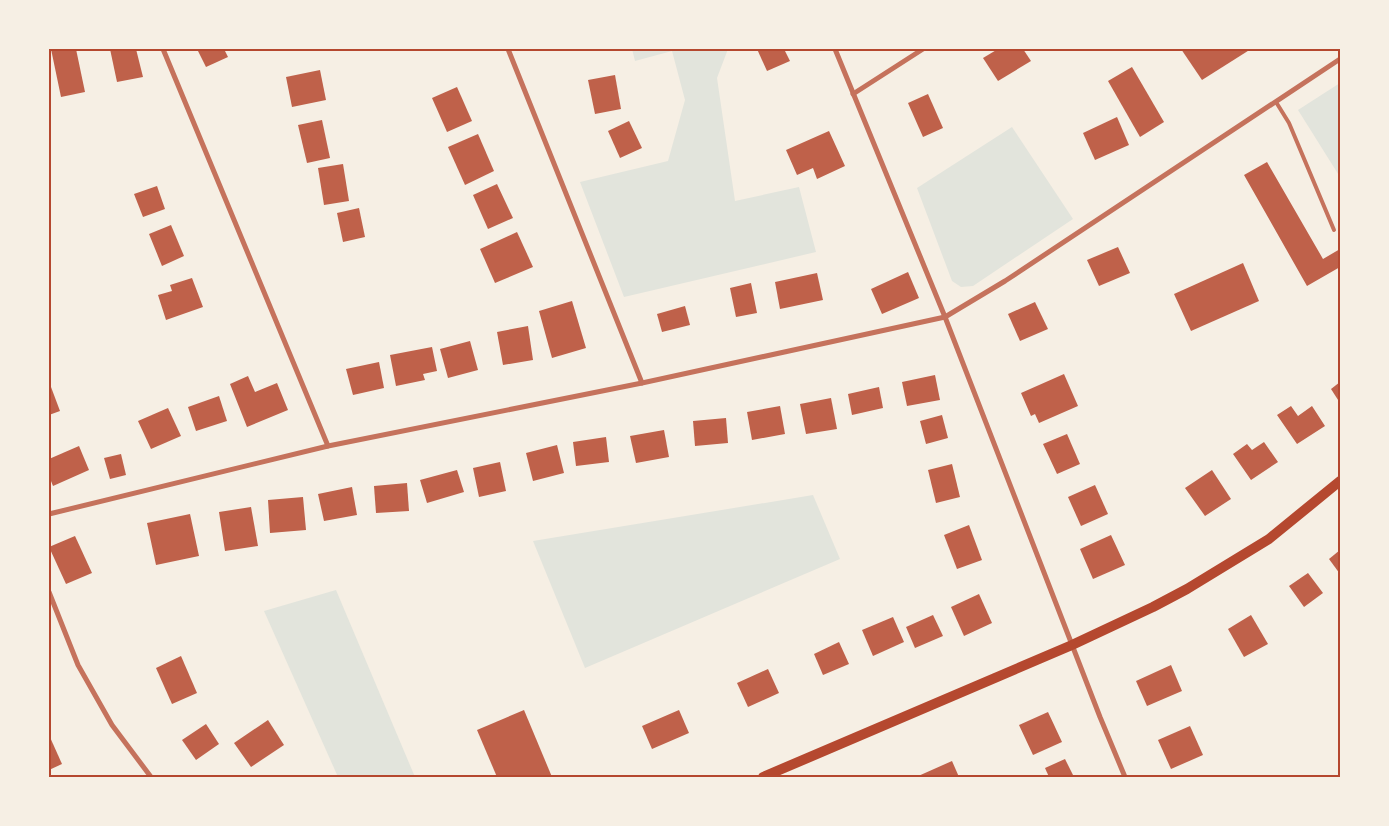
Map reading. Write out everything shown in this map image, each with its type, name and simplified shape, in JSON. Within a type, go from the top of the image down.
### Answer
[{"type":"main road","points":[[762,777],[1072,645],[1187,590],[1269,539],[1340,481]]},
{"type":"street","points":[[163,49],[328,446]]},
{"type":"street","points":[[508,49],[642,383]]},
{"type":"street","points":[[835,49],[945,317],[1125,777]]},
{"type":"street","points":[[853,94],[923,49]]},
{"type":"street","points":[[49,514],[328,446],[642,383],[945,317],[1005,281],[1340,58]]},
{"type":"street","points":[[49,592],[78,664],[112,725],[151,777]]},
{"type":"lane","points":[[1276,102],[1289,124],[1334,230]]},
{"type":"shaded area","points":[[632,49],[728,49],[717,78],[735,201],[799,187],[816,252],[624,297],[580,182],[668,161],[685,100],[672,51],[635,61]]},
{"type":"shaded area","points":[[1340,83],[1340,177],[1298,110]]},
{"type":"shaded area","points":[[1012,127],[1073,219],[973,286],[961,287],[952,281],[917,188]]},
{"type":"shaded area","points":[[813,495],[840,559],[585,668],[533,541]]},
{"type":"shaded area","points":[[336,590],[415,777],[338,777],[264,611]]},
{"type":"building","points":[[51,49],[76,49],[85,92],[61,97]]},
{"type":"building","points":[[110,49],[136,49],[143,77],[117,82]]},
{"type":"building","points":[[197,49],[224,49],[228,57],[206,67]]},
{"type":"building","points":[[757,49],[784,49],[790,61],[767,71]]},
{"type":"building","points":[[998,49],[1023,49],[1031,61],[998,81],[983,58]]},
{"type":"building","points":[[1181,49],[1251,49],[1202,80]]},
{"type":"building","points":[[1132,67],[1164,122],[1140,137],[1108,81]]},
{"type":"building","points":[[320,70],[326,100],[292,107],[286,77]]},
{"type":"building","points":[[615,75],[621,109],[595,114],[588,80]]},
{"type":"building","points":[[457,87],[472,121],[447,132],[432,98]]},
{"type":"building","points":[[928,94],[943,128],[923,137],[908,103]]},
{"type":"building","points":[[1117,117],[1129,145],[1095,160],[1083,133]]},
{"type":"building","points":[[322,120],[330,158],[307,163],[298,125]]},
{"type":"building","points":[[629,121],[642,148],[620,158],[608,131]]},
{"type":"building","points":[[829,131],[845,166],[817,179],[813,168],[797,175],[786,150]]},
{"type":"building","points":[[478,134],[494,171],[465,185],[448,147]]},
{"type":"building","points":[[1267,162],[1323,259],[1340,249],[1340,267],[1307,286],[1244,175]]},
{"type":"building","points":[[343,164],[349,201],[324,205],[318,168]]},
{"type":"building","points":[[497,184],[513,218],[488,229],[473,195]]},
{"type":"building","points":[[157,186],[165,209],[143,217],[134,194]]},
{"type":"building","points":[[359,208],[365,237],[343,242],[337,213]]},
{"type":"building","points":[[171,225],[184,256],[162,266],[149,234]]},
{"type":"building","points":[[517,232],[533,267],[495,283],[480,249]]},
{"type":"building","points":[[1118,247],[1130,273],[1099,286],[1087,260]]},
{"type":"building","points":[[1243,263],[1259,301],[1191,331],[1174,294]]},
{"type":"building","points":[[908,272],[919,298],[882,314],[871,289]]},
{"type":"building","points":[[817,273],[823,300],[780,309],[775,282]]},
{"type":"building","points":[[192,278],[203,307],[166,320],[158,295],[172,291],[170,285]]},
{"type":"building","points":[[751,283],[757,313],[736,317],[730,288]]},
{"type":"building","points":[[572,301],[586,348],[552,358],[539,311]]},
{"type":"building","points":[[1035,302],[1048,329],[1020,341],[1008,314]]},
{"type":"building","points":[[685,306],[690,325],[662,332],[657,314]]},
{"type":"building","points":[[528,326],[533,360],[503,365],[497,332]]},
{"type":"building","points":[[470,341],[478,370],[448,378],[440,349]]},
{"type":"building","points":[[432,347],[437,371],[423,374],[425,380],[396,386],[390,355]]},
{"type":"building","points":[[379,362],[384,388],[353,395],[346,369]]},
{"type":"building","points":[[1064,374],[1078,406],[1039,423],[1035,414],[1031,416],[1021,393]]},
{"type":"building","points":[[935,375],[940,400],[907,406],[902,382]]},
{"type":"building","points":[[248,376],[255,392],[277,383],[288,410],[247,427],[230,384]]},
{"type":"building","points":[[1340,382],[1340,403],[1331,389]]},
{"type":"building","points":[[51,387],[60,411],[49,415],[49,388]]},
{"type":"building","points":[[879,387],[883,408],[852,415],[848,394]]},
{"type":"building","points":[[219,396],[227,421],[196,431],[188,407]]},
{"type":"building","points":[[831,398],[837,429],[806,434],[800,404]]},
{"type":"building","points":[[780,406],[785,434],[752,440],[747,412]]},
{"type":"building","points":[[1291,406],[1298,416],[1312,406],[1325,426],[1297,444],[1277,415]]},
{"type":"building","points":[[168,408],[181,436],[151,449],[138,421]]},
{"type":"building","points":[[942,415],[948,438],[926,444],[920,421]]},
{"type":"building","points":[[726,418],[728,443],[695,446],[693,421]]},
{"type":"building","points":[[664,430],[669,457],[636,463],[630,436]]},
{"type":"building","points":[[1067,434],[1080,464],[1057,474],[1043,444]]},
{"type":"building","points":[[606,437],[609,462],[576,466],[573,442]]},
{"type":"building","points":[[1264,442],[1278,462],[1251,480],[1233,454],[1247,444],[1252,450]]},
{"type":"building","points":[[557,445],[564,473],[533,481],[526,453]]},
{"type":"building","points":[[79,446],[89,470],[53,486],[49,476],[49,459]]},
{"type":"building","points":[[121,454],[126,475],[110,479],[104,458]]},
{"type":"building","points":[[500,462],[506,491],[479,497],[473,468]]},
{"type":"building","points":[[952,464],[960,497],[936,503],[928,470]]},
{"type":"building","points":[[457,470],[464,492],[427,503],[420,480]]},
{"type":"building","points":[[1212,470],[1231,499],[1205,516],[1185,488]]},
{"type":"building","points":[[407,483],[409,511],[376,513],[374,486]]},
{"type":"building","points":[[1095,485],[1108,514],[1081,526],[1068,497]]},
{"type":"building","points":[[352,487],[357,515],[324,521],[318,494]]},
{"type":"building","points":[[303,497],[306,530],[270,533],[268,500]]},
{"type":"building","points":[[251,507],[258,546],[225,551],[219,512]]},
{"type":"building","points":[[190,514],[199,556],[156,565],[147,523]]},
{"type":"building","points":[[969,525],[982,560],[957,569],[944,535]]},
{"type":"building","points":[[1111,535],[1125,565],[1093,579],[1080,549]]},
{"type":"building","points":[[75,536],[92,573],[66,584],[49,547]]},
{"type":"building","points":[[1340,550],[1340,574],[1329,559]]},
{"type":"building","points":[[1308,573],[1323,593],[1304,607],[1289,586]]},
{"type":"building","points":[[979,594],[992,623],[964,636],[951,607]]},
{"type":"building","points":[[933,615],[943,636],[915,648],[906,627]]},
{"type":"building","points":[[1251,615],[1268,644],[1244,657],[1228,629]]},
{"type":"building","points":[[893,617],[904,642],[873,656],[862,630]]},
{"type":"building","points":[[839,642],[849,664],[823,675],[814,654]]},
{"type":"building","points":[[181,656],[197,693],[172,704],[156,668]]},
{"type":"building","points":[[1171,665],[1182,691],[1147,706],[1136,681]]},
{"type":"building","points":[[768,669],[779,693],[748,707],[737,683]]},
{"type":"building","points":[[524,710],[552,777],[497,777],[477,730]]},
{"type":"building","points":[[679,710],[689,733],[652,749],[642,726]]},
{"type":"building","points":[[1048,712],[1062,742],[1033,755],[1019,725]]},
{"type":"building","points":[[268,720],[284,745],[251,767],[234,743]]},
{"type":"building","points":[[206,724],[219,744],[196,760],[182,740]]},
{"type":"building","points":[[1190,726],[1203,755],[1171,769],[1158,740]]},
{"type":"building","points":[[49,735],[62,764],[49,770]]},
{"type":"building","points":[[1065,759],[1074,777],[1049,777],[1045,768]]},
{"type":"building","points":[[952,761],[959,777],[916,777]]}]
